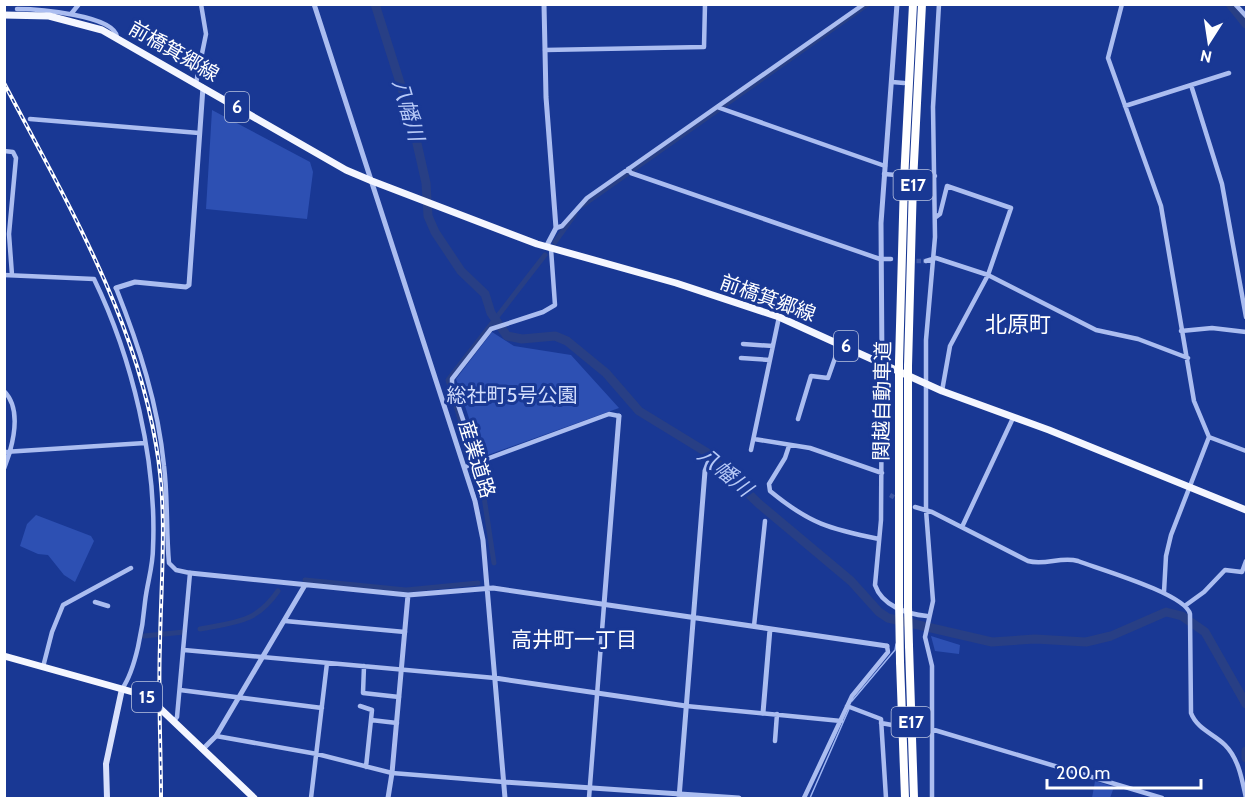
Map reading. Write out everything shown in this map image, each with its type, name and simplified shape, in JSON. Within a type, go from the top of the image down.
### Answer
[{"type":"highway","name":"関越自動車道","points":[[905,798],[899,602],[898,378],[904,181],[913,4]]},
{"type":"highway","name":"関越自動車道","points":[[914,798],[908,607],[908,366],[922,4]]},
{"type":"main road","name":"前橋箕郷線","points":[[4,15],[32,15],[72,20],[117,37],[346,170],[372,182],[549,248],[668,280],[779,317],[927,385],[1246,510]]},
{"type":"main road","name":"15","points":[[4,656],[147,696],[255,798]]},
{"type":"main road","points":[[106,798],[106,764],[122,689]]},
{"type":"street","points":[[71,14],[79,4]]},
{"type":"street","points":[[196,83],[206,33],[201,4]]},
{"type":"street","name":"産業道路","points":[[314,4],[465,467],[483,540],[505,798]]},
{"type":"street","points":[[477,461],[452,382],[494,328],[543,312],[555,305],[549,248],[556,228],[544,4]]},
{"type":"street","points":[[545,50],[704,47],[705,4]]},
{"type":"street","points":[[556,228],[562,226],[582,201],[864,4]]},
{"type":"street","points":[[897,4],[880,259],[882,494],[874,575],[876,589],[902,611],[927,618]]},
{"type":"street","points":[[932,798],[932,666],[925,630],[933,601],[926,510],[926,334],[936,217],[933,84],[939,4]]},
{"type":"street","points":[[1122,4],[1108,58],[1161,206],[1194,401],[1209,437],[1171,535],[1166,556],[1164,592]]},
{"type":"street","points":[[1235,4],[1246,16]]},
{"type":"street","points":[[17,9],[49,8],[71,14],[108,26],[117,32],[117,37]]},
{"type":"street","points":[[1125,106],[1229,73]]},
{"type":"street","points":[[892,82],[904,83]]},
{"type":"street","points":[[924,84],[933,84]]},
{"type":"street","points":[[1191,85],[1222,184],[1246,317]]},
{"type":"street","points":[[203,87],[189,285],[186,287],[135,282],[116,288],[137,345],[157,418],[165,477],[169,563],[176,570],[190,573],[408,595],[487,588],[887,646],[888,652],[852,696],[804,798]]},
{"type":"street","points":[[717,107],[885,166]]},
{"type":"street","points":[[30,119],[199,133]]},
{"type":"street","points":[[4,151],[13,152],[16,158],[9,234],[12,275]]},
{"type":"street","points":[[628,169],[641,176],[880,259],[891,260]]},
{"type":"street","points":[[884,174],[896,175]]},
{"type":"street","points":[[925,176],[935,176]]},
{"type":"street","points":[[936,217],[940,214],[947,186],[1011,208],[988,275],[950,346],[942,391]]},
{"type":"street","points":[[926,261],[936,258],[988,275],[1096,330],[1138,339],[1188,358]]},
{"type":"street","points":[[4,275],[94,279],[126,358],[145,443],[153,516],[152,576],[138,643],[122,689]]},
{"type":"street","points":[[751,450],[779,317]]},
{"type":"street","points":[[1181,331],[1212,328],[1246,332]]},
{"type":"street","points":[[743,344],[773,346]]},
{"type":"street","points":[[798,419],[811,376],[828,378],[840,344]]},
{"type":"street","points":[[741,357],[770,360]]},
{"type":"street","points":[[4,391],[11,402],[14,417],[14,430],[4,468]]},
{"type":"street","points":[[465,467],[609,414],[619,416],[589,798]]},
{"type":"street","points":[[962,527],[1013,418]]},
{"type":"street","points":[[1209,437],[1246,451]]},
{"type":"street","points":[[754,439],[814,449],[882,473]]},
{"type":"street","points":[[7,452],[145,443]]},
{"type":"street","points":[[789,446],[785,458],[769,484],[770,491],[807,519],[839,532],[879,539]]},
{"type":"street","points":[[680,796],[705,471],[708,463]]},
{"type":"street","points":[[882,494],[890,495]]},
{"type":"street","points":[[915,507],[962,527],[1031,562],[1073,560],[1164,592],[1186,605],[1190,614],[1191,713],[1199,725],[1225,745],[1236,760],[1246,798]]},
{"type":"street","points":[[754,626],[765,521]]},
{"type":"street","points":[[1186,605],[1204,592],[1225,570],[1242,573],[1246,561]]},
{"type":"street","points":[[43,667],[52,632],[63,605],[131,568]]},
{"type":"street","points":[[174,721],[177,717],[180,690],[190,573]]},
{"type":"street","points":[[203,749],[216,736],[305,585]]},
{"type":"street","points":[[387,798],[392,773],[408,595]]},
{"type":"street","points":[[95,602],[108,606]]},
{"type":"street","points":[[285,621],[405,632]]},
{"type":"street","points":[[763,713],[770,629]]},
{"type":"street","points":[[184,650],[495,678],[686,706],[841,722]]},
{"type":"street","points":[[311,798],[327,663]]},
{"type":"street","points":[[364,666],[363,693],[399,697]]},
{"type":"street","points":[[180,690],[322,708]]},
{"type":"street","points":[[360,706],[372,709],[366,767]]},
{"type":"street","points":[[847,706],[878,716],[882,723],[886,798]]},
{"type":"street","points":[[775,741],[777,714]]},
{"type":"street","points":[[371,720],[397,723]]},
{"type":"street","points":[[882,723],[892,725]]},
{"type":"street","points":[[922,729],[931,729],[1162,798]]},
{"type":"street","points":[[216,736],[317,754],[392,773],[590,787],[680,796],[739,798]]},
{"type":"green space","points":[[212,110],[310,162],[313,172],[307,219],[206,209]]},
{"type":"green space","name":"総社町5号公園","points":[[492,332],[514,346],[571,355],[619,408],[482,457],[456,379]]},
{"type":"green space","points":[[36,515],[91,536],[94,541],[75,582],[64,575],[48,555],[38,554],[20,546],[27,524]]},
{"type":"green space","points":[[931,636],[960,645],[959,654],[935,651]]},
{"type":"green space","points":[[1095,781],[1114,787],[1110,798],[1092,798]]},
{"type":"waterway","name":"八幡川","points":[[375,4],[411,117],[426,183],[428,216],[435,232],[461,271],[485,294],[491,313],[507,336],[522,339],[555,336],[567,341],[606,373],[639,411],[706,452],[758,503],[851,581],[879,612],[888,618],[992,642],[1035,639],[1086,642],[1111,636],[1166,612],[1182,616],[1205,632],[1246,704]]},
{"type":"waterway","points":[[583,205],[868,4]]},
{"type":"waterway","points":[[1230,4],[1246,24]]},
{"type":"waterway","points":[[555,242],[575,214]]},
{"type":"waterway","points":[[494,563],[484,497],[448,380],[545,255]]},
{"type":"waterway","points":[[305,580],[406,590],[478,583]]},
{"type":"waterway","points":[[200,629],[235,622],[253,615],[270,602],[278,591]]},
{"type":"waterway","points":[[144,636],[184,632]]},
{"type":"waterway","points":[[852,701],[895,650],[896,644]]},
{"type":"waterway","points":[[810,798],[849,709]]},
{"type":"waterway","name":"八幡川","points":[[1246,751],[1246,758]]},
{"type":"tunnel","points":[[910,261],[926,261]]},
{"type":"tunnel","points":[[890,495],[899,500]]},
{"type":"tunnel","points":[[892,725],[922,729]]},
{"type":"railway","points":[[4,83],[95,258],[132,349],[146,397],[160,470],[163,520],[159,683],[161,798]]},
{"type":"district","name":"北原町","points":[[1018,324]]},
{"type":"district","name":"高井町一丁目","points":[[574,640]]}]
